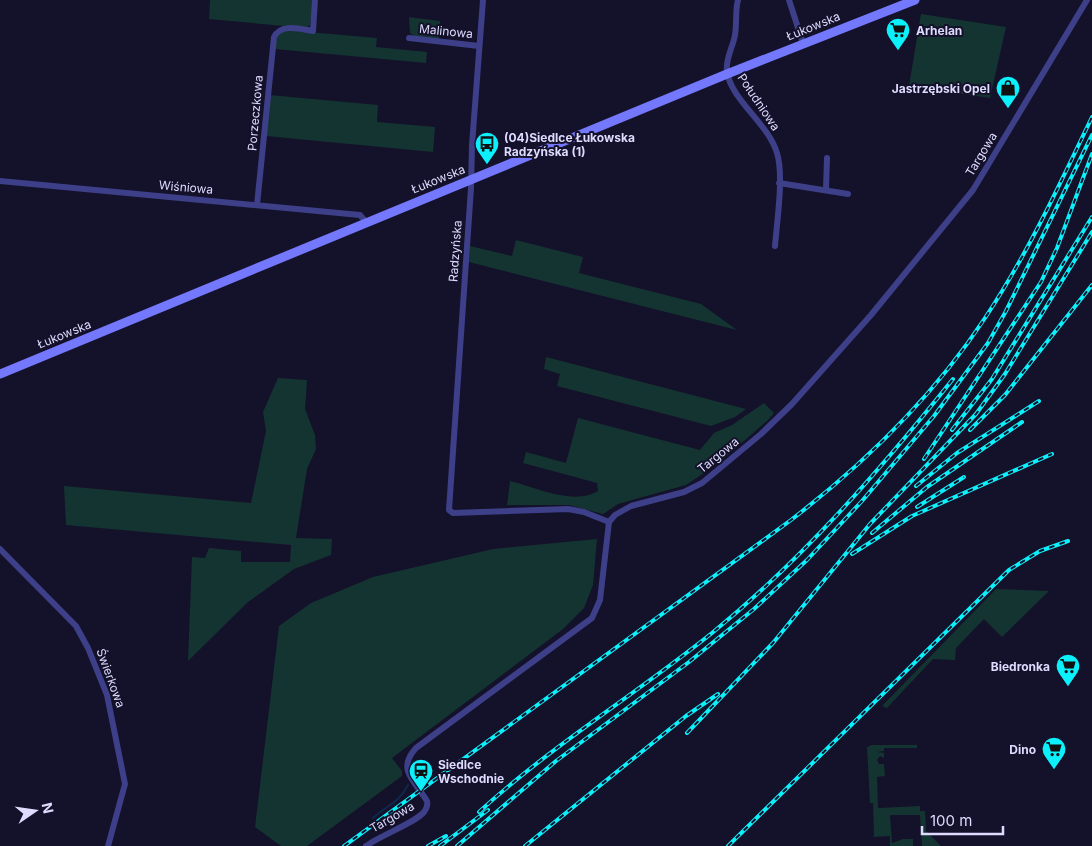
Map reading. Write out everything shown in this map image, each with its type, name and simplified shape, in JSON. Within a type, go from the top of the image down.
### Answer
[{"type":"main road","name":"Łukowska","points":[[0,374],[727,74],[914,0]]},
{"type":"street","name":"Porzeczkowa","points":[[257,205],[274,37],[277,31],[284,28],[313,31],[315,0]]},
{"type":"street","name":"Radzyńska","points":[[484,0],[479,46],[449,510],[453,513],[575,509],[609,522]]},
{"type":"street","name":"Południowa","points":[[738,0],[736,34],[727,62],[727,74],[739,95],[760,122],[775,147],[779,162],[776,246]]},
{"type":"street","points":[[789,0],[804,43]]},
{"type":"street","name":"Targowa","points":[[366,846],[426,810],[427,800],[409,776],[407,768],[408,759],[416,748],[592,618],[600,600],[609,522],[615,515],[631,506],[684,492],[702,483],[761,434],[792,404],[878,307],[973,190],[1087,0]]},
{"type":"street","name":"Malinowa","points":[[409,38],[479,46]]},
{"type":"street","points":[[826,190],[827,158]]},
{"type":"street","name":"Wiśniowa","points":[[0,181],[360,215],[366,222]]},
{"type":"street","points":[[779,183],[848,194]]},
{"type":"street","name":"Świerkowa","points":[[0,549],[76,626],[88,648],[107,695],[125,784],[108,846]]},
{"type":"green space","points":[[210,0],[314,0],[310,25],[306,28],[209,19]]},
{"type":"green space","points":[[921,14],[1006,27],[990,98],[909,86]]},
{"type":"green space","points":[[409,17],[440,21],[439,40],[414,36],[410,33]]},
{"type":"green space","points":[[285,30],[377,38],[376,47],[427,52],[426,63],[275,49],[276,36]]},
{"type":"green space","points":[[269,95],[378,105],[377,122],[435,127],[433,152],[266,136]]},
{"type":"green space","points":[[516,240],[583,257],[579,273],[701,304],[737,330],[469,262],[470,246],[512,256]]},
{"type":"green space","points":[[546,357],[746,409],[735,417],[711,426],[557,386],[560,374],[544,369]]},
{"type":"green space","points":[[278,378],[307,380],[305,409],[315,435],[316,449],[307,469],[296,538],[332,539],[331,555],[294,569],[248,602],[188,661],[192,557],[205,558],[209,548],[241,551],[241,562],[290,562],[291,545],[66,525],[64,486],[251,503],[266,431],[263,412]]},
{"type":"green space","points":[[764,403],[774,413],[768,420],[716,465],[686,485],[618,504],[603,514],[569,505],[507,505],[510,481],[566,496],[578,497],[598,491],[597,483],[523,463],[526,452],[566,463],[578,418],[700,450],[714,433],[732,425]]},
{"type":"green space","points":[[597,539],[593,585],[584,608],[563,629],[392,758],[402,771],[402,776],[307,846],[281,846],[255,827],[279,626],[311,603],[373,577],[493,549]]},
{"type":"green space","points":[[996,589],[1049,591],[1002,637],[984,619],[956,648],[955,660],[933,659],[887,708],[882,706]]},
{"type":"green space","points":[[872,745],[917,745],[917,748],[884,748],[884,751],[877,752],[884,753],[884,758],[880,756],[877,760],[879,764],[884,764],[885,776],[877,777],[878,808],[920,806],[920,811],[925,811],[926,831],[941,846],[922,846],[920,815],[890,815],[892,843],[903,839],[913,839],[913,846],[890,846],[890,836],[872,837],[874,836],[873,803],[870,803],[867,747]]},
{"type":"waterway","points":[[419,777],[429,766]]},
{"type":"waterway","points":[[373,818],[397,800],[408,785]]},
{"type":"railway","points":[[344,846],[791,520],[871,452],[920,402],[943,375],[985,318],[1029,245],[1092,117]]},
{"type":"railway","points":[[457,846],[556,761],[689,662],[754,609],[807,560],[862,501],[934,416],[988,343],[1006,311],[1092,135]]},
{"type":"railway","points":[[924,459],[1041,282],[1057,248],[1092,154]]},
{"type":"railway","points":[[952,430],[992,379],[1092,217]]},
{"type":"railway","points":[[687,733],[773,643],[870,524],[976,414],[1005,374],[1092,232]]},
{"type":"railway","points":[[970,430],[1005,395],[1092,285]]},
{"type":"railway","points":[[479,812],[564,742],[712,633],[778,575],[869,480],[953,379]]},
{"type":"railway","points":[[916,486],[957,453],[1039,401]]},
{"type":"railway","points":[[872,533],[927,487],[1022,422]]},
{"type":"railway","points":[[852,554],[912,516],[1052,454]]},
{"type":"railway","points":[[917,507],[964,477]]},
{"type":"railway","points":[[728,846],[1009,570],[1040,551],[1068,541]]},
{"type":"railway","points":[[525,846],[686,716],[718,694]]},
{"type":"railway","points":[[440,846],[488,810]]},
{"type":"railway","points":[[428,846],[446,836]]},
{"type":"place","name":"Arhelan","points":[[898,51]]},
{"type":"place","name":"Jastrzębski Opel","points":[[1008,109]]},
{"type":"place","name":"(04)Siedlce Łukowska Radzyńska (1)","points":[[487,165]]},
{"type":"place","name":"Biedronka","points":[[1068,687]]},
{"type":"place","name":"Dino","points":[[1054,770]]},
{"type":"place","name":"Siedlce Wschodnie","points":[[421,792]]}]
